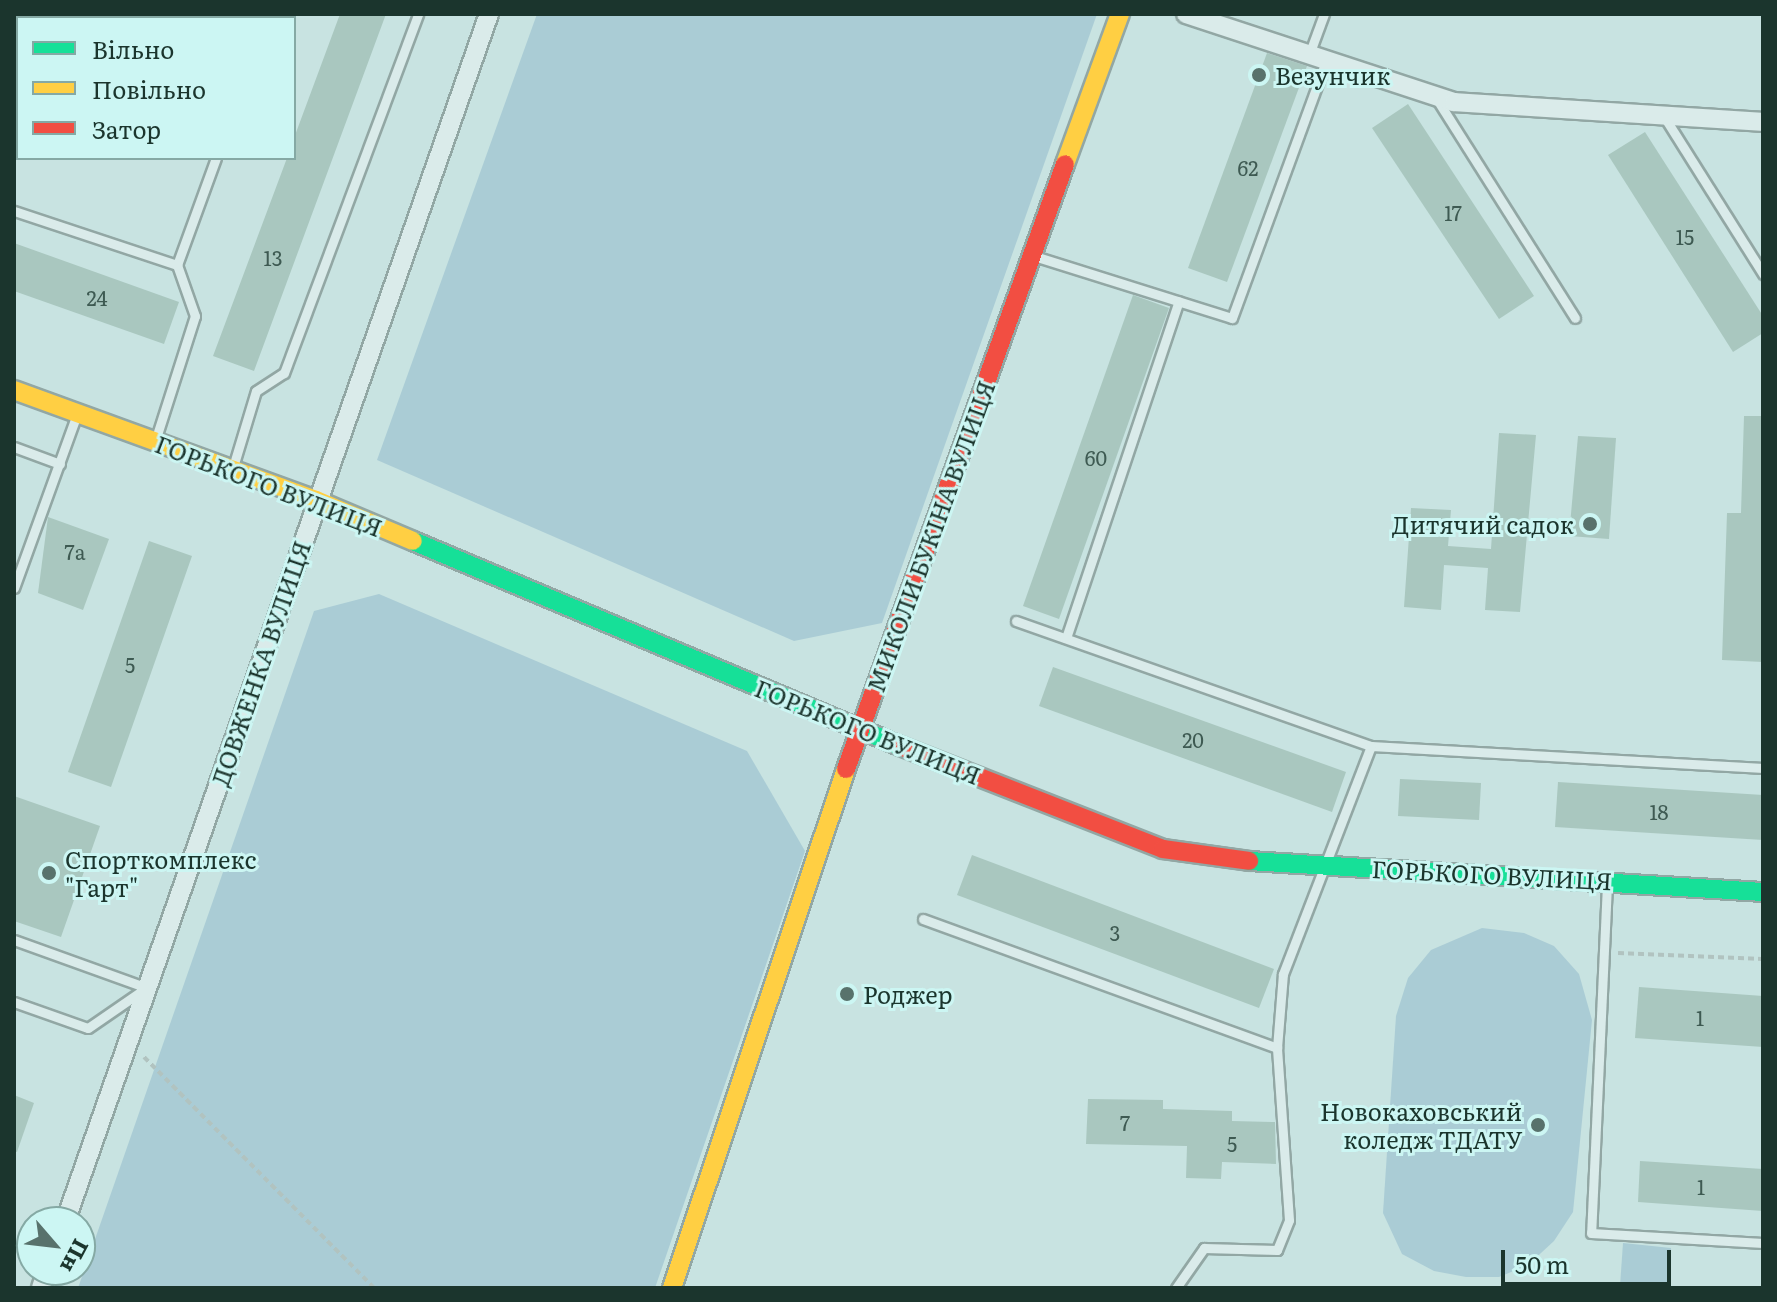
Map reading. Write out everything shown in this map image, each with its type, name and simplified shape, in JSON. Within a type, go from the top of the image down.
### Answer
[{"type":"street","name":"ДОВЖЕНКА ВУЛИЦЯ","points":[[71,1206],[489,14]]},
{"type":"street","name":"МИКОЛИ БУКІНА ВУЛИЦЯ","points":[[672,1288],[859,730],[1120,14]]},
{"type":"street","points":[[1186,14],[1319,55],[1454,102],[1763,122]]},
{"type":"street","name":"ГОРЬКОГО ВУЛИЦЯ","points":[[14,390],[316,500],[859,730],[1163,849],[1217,859],[1763,892]]},
{"type":"lane","points":[[231,470],[256,391],[284,373],[418,14]]},
{"type":"lane","points":[[1033,256],[1232,318],[1319,55],[1324,14]]},
{"type":"lane","points":[[1434,95],[1575,318]]},
{"type":"lane","points":[[1663,115],[1763,274]]},
{"type":"lane","points":[[155,441],[195,316],[177,265],[215,160]]},
{"type":"lane","points":[[14,211],[177,265]]},
{"type":"lane","points":[[1066,638],[1179,301]]},
{"type":"lane","points":[[14,588],[78,413]]},
{"type":"lane","points":[[14,447],[60,464]]},
{"type":"lane","points":[[1016,621],[1371,746],[1763,768]]},
{"type":"lane","points":[[1176,1288],[1204,1248],[1277,1250],[1289,1220],[1277,1048],[1283,974],[1371,746]]},
{"type":"lane","points":[[1607,881],[1591,1233],[1763,1243]]},
{"type":"lane","points":[[923,919],[1277,1048]]},
{"type":"lane","points":[[14,940],[147,988]]},
{"type":"lane","points":[[14,1002],[88,1028],[147,988]]},
{"type":"path","points":[[1602,952],[1763,959]]},
{"type":"path","points":[[129,1041],[374,1288]]},
{"type":"shaded area","points":[[537,14],[1097,14],[882,623],[794,641],[377,460]]},
{"type":"shaded area","points":[[379,594],[747,751],[805,851],[655,1288],[78,1288],[96,1286],[96,1236],[314,611]]},
{"type":"shaded area","points":[[1482,928],[1524,933],[1554,946],[1579,974],[1592,1020],[1573,1212],[1554,1241],[1528,1265],[1499,1277],[1466,1277],[1434,1271],[1402,1254],[1383,1213],[1396,1016],[1408,978],[1431,950]]},
{"type":"shaded area","points":[[1623,1243],[1671,1248],[1667,1288],[1620,1286]]},
{"type":"building","points":[[340,14],[386,14],[254,371],[213,356],[286,160],[296,160],[296,133]]},
{"type":"building","points":[[1267,53],[1307,66],[1227,282],[1188,268]]},
{"type":"building","points":[[1408,104],[1534,296],[1499,319],[1372,128]]},
{"type":"building","points":[[1645,132],[1763,316],[1763,333],[1733,352],[1608,155]]},
{"type":"building","points":[[14,243],[179,302],[164,344],[14,291]]},
{"type":"building","points":[[1133,295],[1169,308],[1059,619],[1023,606]]},
{"type":"building","points":[[1744,416],[1763,416],[1763,662],[1722,660],[1727,513],[1741,513]]},
{"type":"building","name":"Дитячий садок","points":[[1499,433],[1536,435],[1520,612],[1485,610],[1488,568],[1444,565],[1441,610],[1404,607],[1411,508],[1451,510],[1448,546],[1491,549]]},
{"type":"building","points":[[1578,436],[1616,438],[1609,539],[1569,536]]},
{"type":"building","points":[[48,517],[109,539],[83,610],[38,593]]},
{"type":"building","points":[[149,541],[192,556],[111,787],[68,772]]},
{"type":"building","points":[[1053,667],[1346,772],[1332,812],[1039,706]]},
{"type":"building","points":[[1400,779],[1481,783],[1479,820],[1398,816]]},
{"type":"building","points":[[1558,782],[1763,795],[1763,840],[1555,827]]},
{"type":"building","name":"Спорткомплекс \"Гарт\"","points":[[14,796],[100,826],[61,937],[14,921]]},
{"type":"building","points":[[972,855],[1274,969],[1259,1008],[957,895]]},
{"type":"building","points":[[1639,987],[1763,996],[1763,1047],[1635,1038]]},
{"type":"building","points":[[14,1095],[34,1103],[17,1152],[14,1151]]},
{"type":"building","points":[[1088,1099],[1163,1100],[1163,1109],[1232,1111],[1232,1121],[1275,1122],[1276,1164],[1222,1162],[1221,1179],[1186,1178],[1187,1146],[1086,1144]]},
{"type":"building","points":[[1640,1161],[1763,1169],[1763,1211],[1638,1202]]},
{"type":"traffic: fast","points":[[413,541],[900,746]]},
{"type":"traffic: fast","points":[[1249,861],[1763,892]]},
{"type":"traffic: slow","points":[[1065,164],[1120,14]]},
{"type":"traffic: slow","points":[[14,390],[316,500],[413,541]]},
{"type":"traffic: slow","points":[[672,1288],[846,769]]},
{"type":"traffic: jam","points":[[846,769],[1065,164]]},
{"type":"traffic: jam","points":[[900,746],[1163,849],[1249,861]]},
{"type":"place","name":"Везунчик","points":[[1259,75]]},
{"type":"place","name":"Дитячий садок","points":[[1590,524]]},
{"type":"place","name":"Спорткомплекс \"Гарт\"","points":[[49,873]]},
{"type":"place","name":"Роджер","points":[[847,994]]},
{"type":"place","name":"Новокаховський коледж ТДАТУ","points":[[1538,1125]]}]
